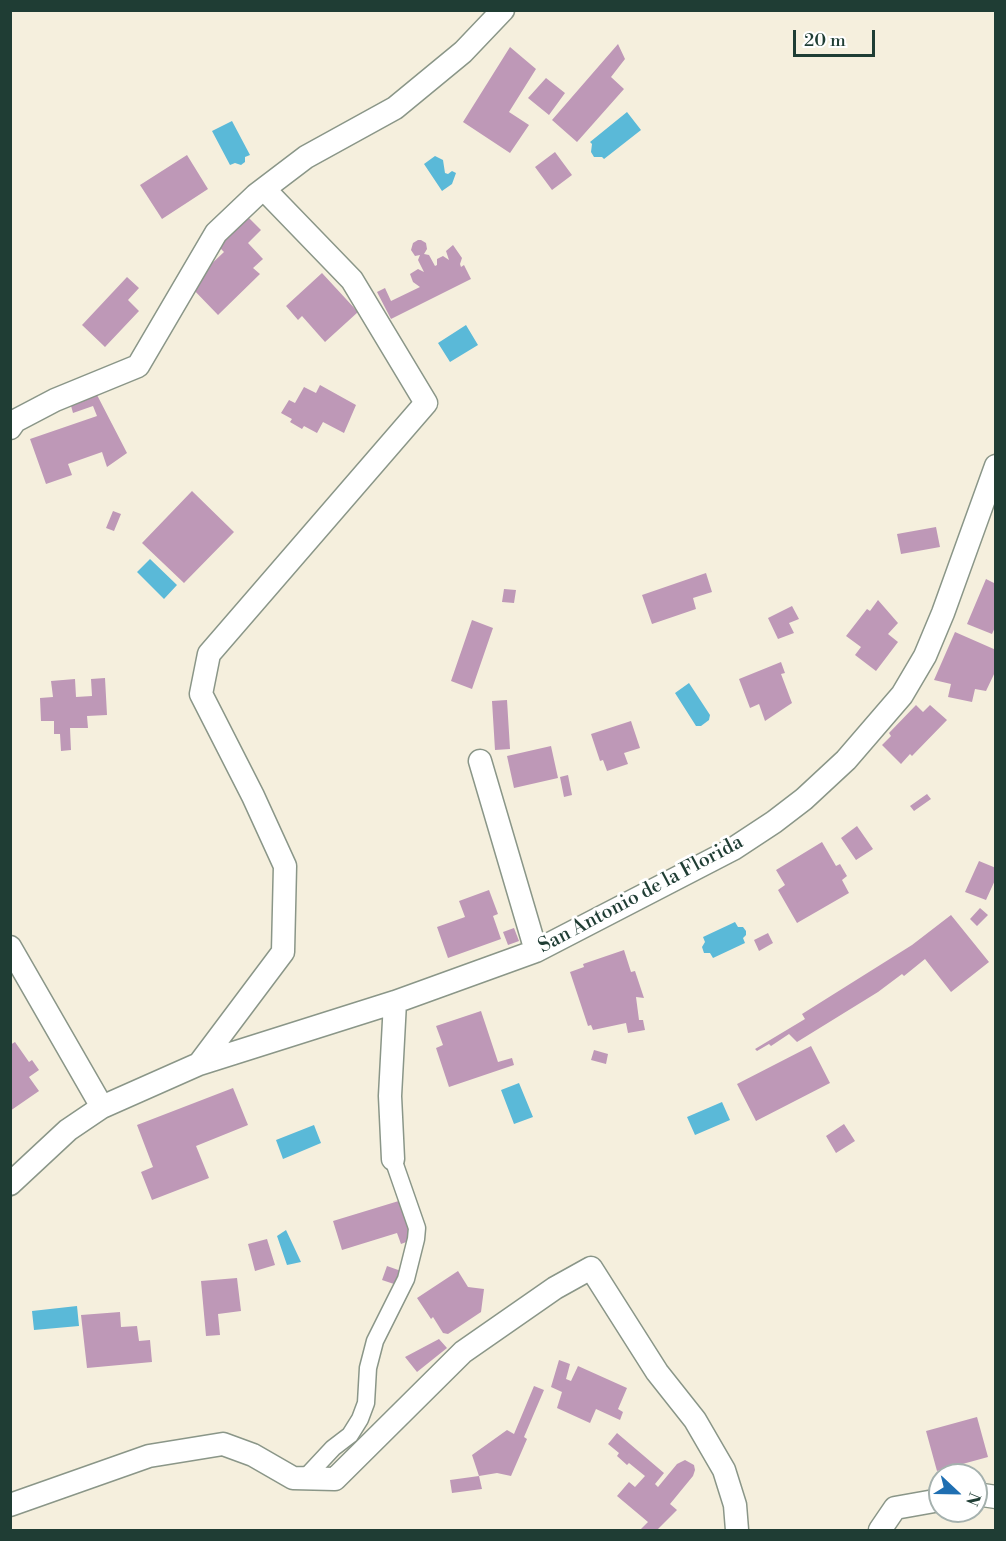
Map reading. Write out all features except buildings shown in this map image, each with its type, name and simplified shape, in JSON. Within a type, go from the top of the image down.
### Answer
[{"type":"street","points":[[10,428],[15,421],[55,400],[138,366],[216,233],[264,189],[306,157],[395,108],[463,52],[503,10]]},
{"type":"street","points":[[199,1064],[283,952],[285,866],[253,796],[201,694],[209,654],[426,403],[352,280],[264,189]]},
{"type":"street","name":"San Antonio de la Florida","points":[[10,1184],[68,1130],[102,1107],[199,1064],[395,1002],[536,951],[733,849],[774,822],[804,799],[846,760],[902,695],[924,656],[943,613],[996,466]]},
{"type":"street","points":[[480,761],[536,951]]},
{"type":"street","points":[[10,946],[102,1107]]},
{"type":"street","points":[[306,1478],[333,1448],[350,1435],[360,1419],[366,1403],[368,1368],[375,1341],[406,1279],[416,1239],[417,1228],[393,1159],[390,1096],[395,1002]]},
{"type":"street","points":[[10,1505],[149,1456],[223,1444],[253,1455],[293,1478],[335,1479],[463,1352],[555,1288],[591,1268],[657,1372],[695,1420],[724,1470],[735,1505],[737,1530]]},
{"type":"street","points":[[880,1530],[895,1508],[928,1502]]},
{"type":"water","points":[[627,112],[641,130],[604,159],[594,157],[590,142]]},
{"type":"water","points":[[232,121],[250,155],[245,157],[245,162],[241,165],[235,163],[230,165],[212,131]]},
{"type":"water","points":[[435,156],[443,160],[445,173],[452,171],[456,173],[452,184],[442,191],[424,164]]},
{"type":"water","points":[[466,325],[478,345],[450,362],[438,343]]},
{"type":"water","points":[[150,559],[177,585],[164,599],[137,572]]},
{"type":"water","points":[[689,683],[710,715],[709,720],[701,726],[696,726],[675,693]]},
{"type":"water","points":[[735,922],[738,927],[743,927],[746,931],[743,938],[745,943],[713,958],[710,953],[704,953],[703,937]]},
{"type":"water","points":[[519,1083],[533,1117],[514,1124],[501,1090]]},
{"type":"water","points":[[722,1102],[730,1120],[695,1135],[687,1117]]},
{"type":"water","points":[[314,1125],[321,1143],[283,1159],[276,1140]]},
{"type":"water","points":[[286,1230],[301,1262],[287,1265],[277,1236]]},
{"type":"water","points":[[77,1306],[79,1326],[34,1330],[32,1311]]}]
